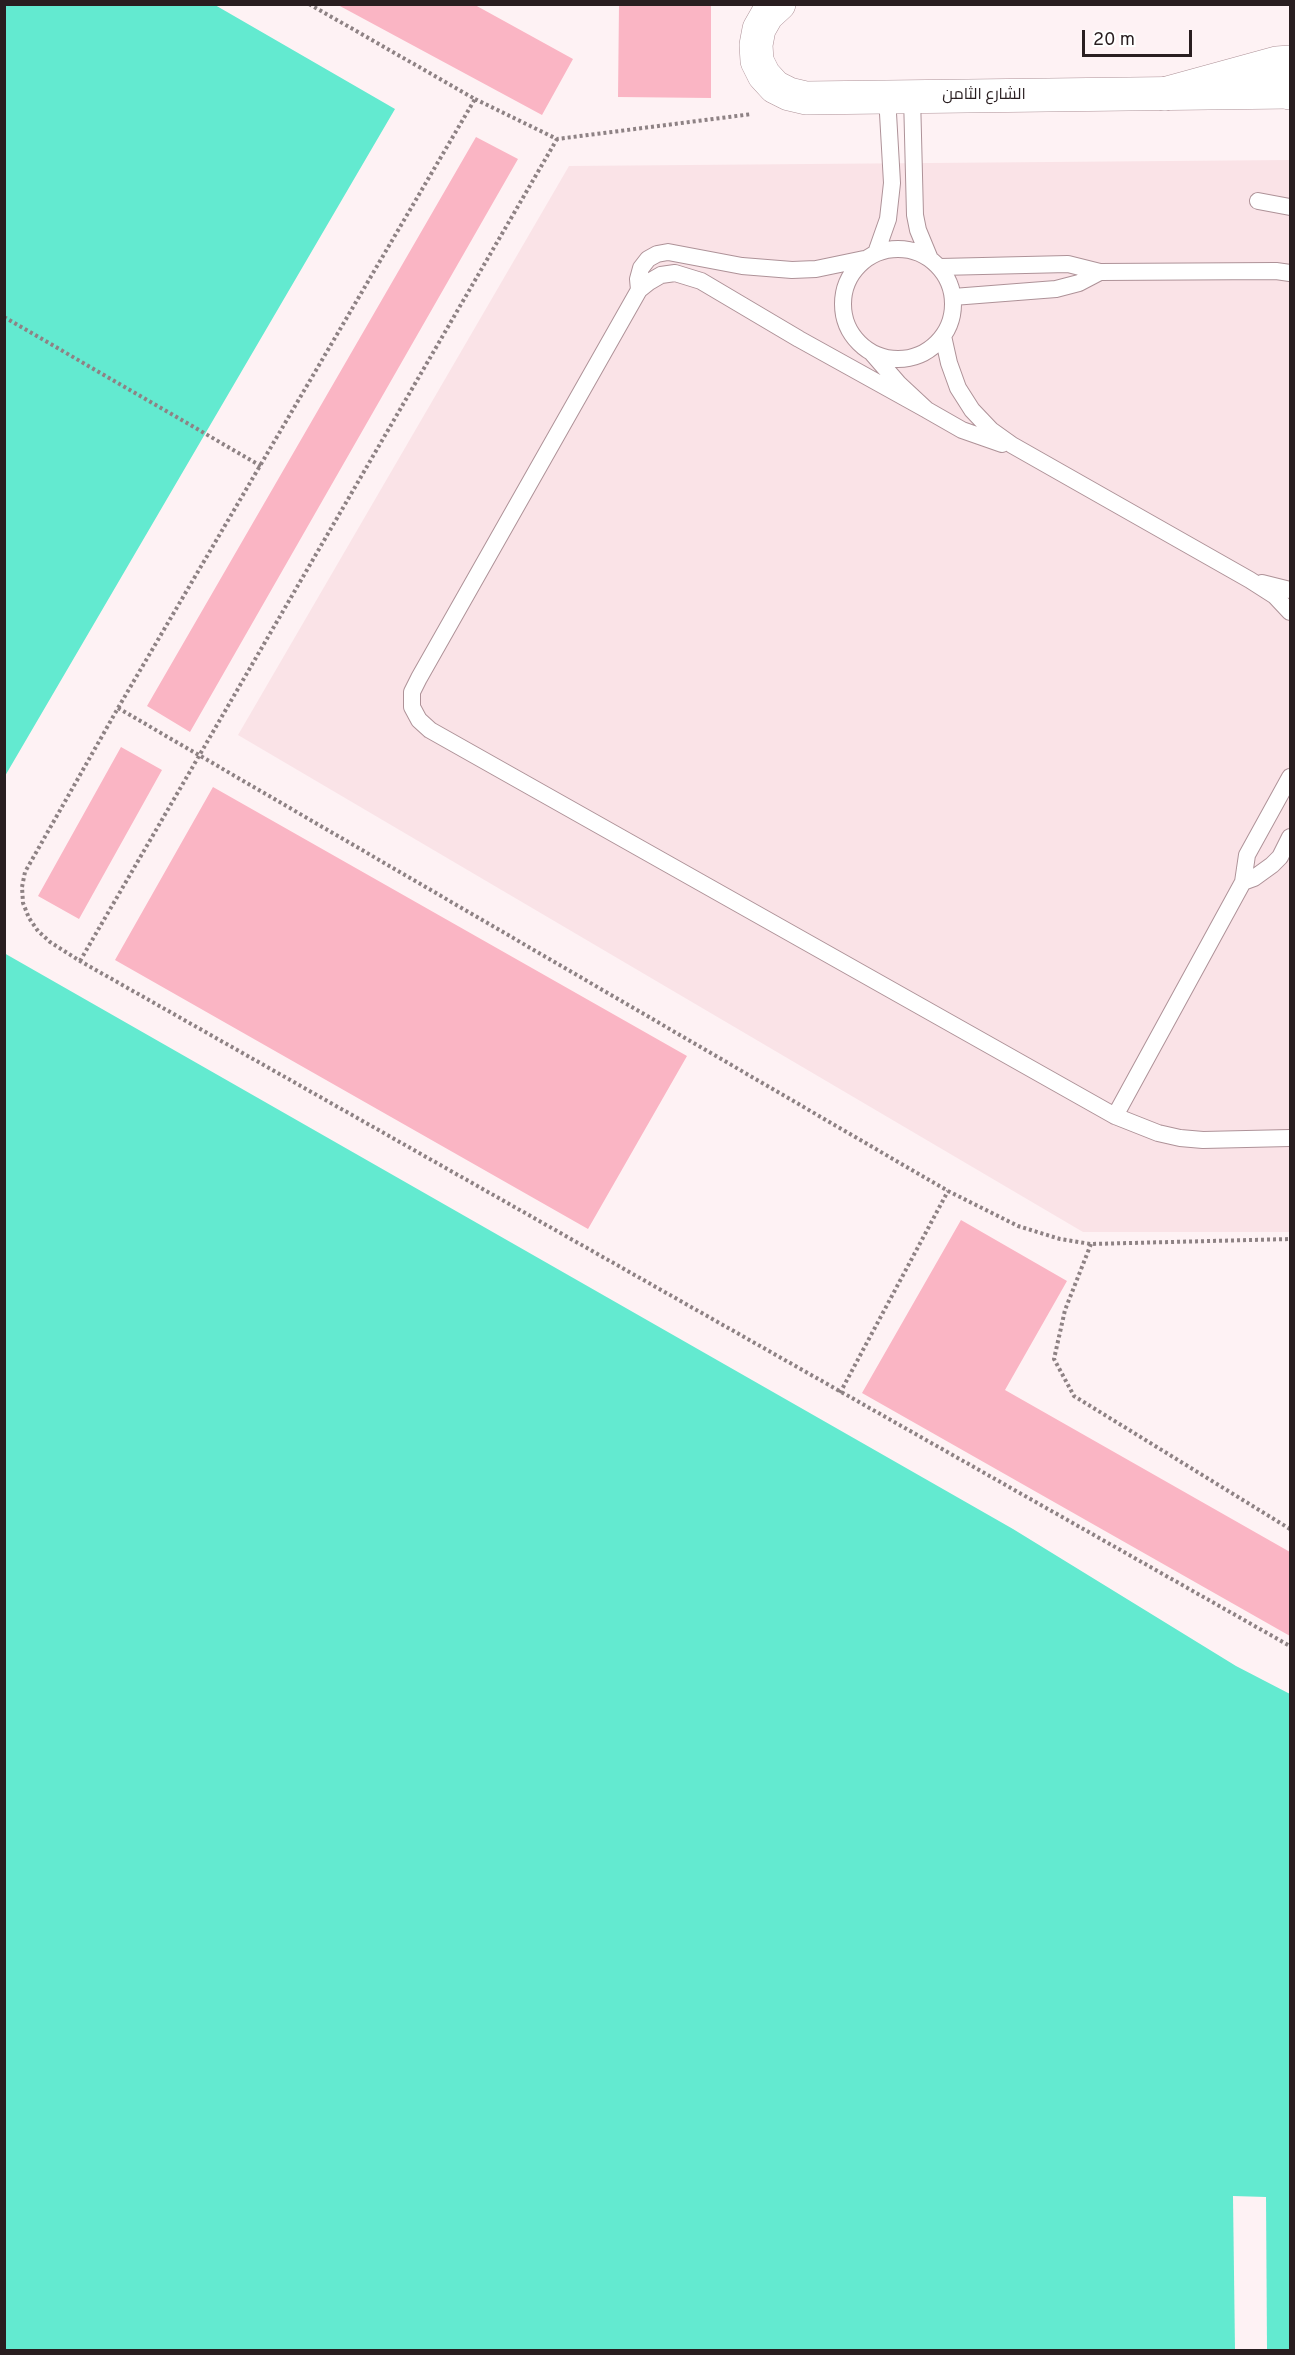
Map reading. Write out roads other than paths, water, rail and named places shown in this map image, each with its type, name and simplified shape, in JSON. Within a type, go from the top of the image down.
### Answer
[{"type":"street","name":"الشارع الثامن","points":[[779,4],[767,15],[759,29],[756,45],[757,61],[764,75],[775,87],[789,94],[806,98],[1164,94],[1290,85]]},
{"type":"lane","points":[[900,96],[888,219],[870,256],[854,270],[846,284],[842,300],[843,316],[849,331],[859,343],[872,353],[898,383],[927,410]]},
{"type":"lane","points":[[872,353],[891,359],[911,358],[929,350],[943,336],[950,324],[953,311],[953,297],[946,276],[935,263],[918,230],[900,96]]},
{"type":"lane","points":[[1258,201],[1290,207]]},
{"type":"lane","points":[[639,290],[638,279],[641,268],[648,259],[668,252],[742,266],[792,270],[824,268],[889,249],[903,249],[935,263],[1068,264],[1100,272],[1276,271],[1290,273]]},
{"type":"lane","points":[[953,297],[1056,289],[1079,283],[1100,272]]},
{"type":"lane","points":[[1012,446],[978,437],[688,276],[675,273],[662,275],[639,290],[419,678],[412,692],[412,707],[419,720],[430,730],[1115,1116],[1147,1130],[1180,1138],[1203,1140],[1290,1138]]},
{"type":"lane","points":[[943,336],[958,388],[972,410],[991,430],[1012,446],[1250,580],[1275,596],[1290,612]]},
{"type":"lane","points":[[1250,580],[1290,590]]},
{"type":"lane","points":[[1115,1116],[1243,882],[1247,855],[1290,777]]},
{"type":"lane","points":[[1243,882],[1263,872],[1285,855],[1290,837]]}]
